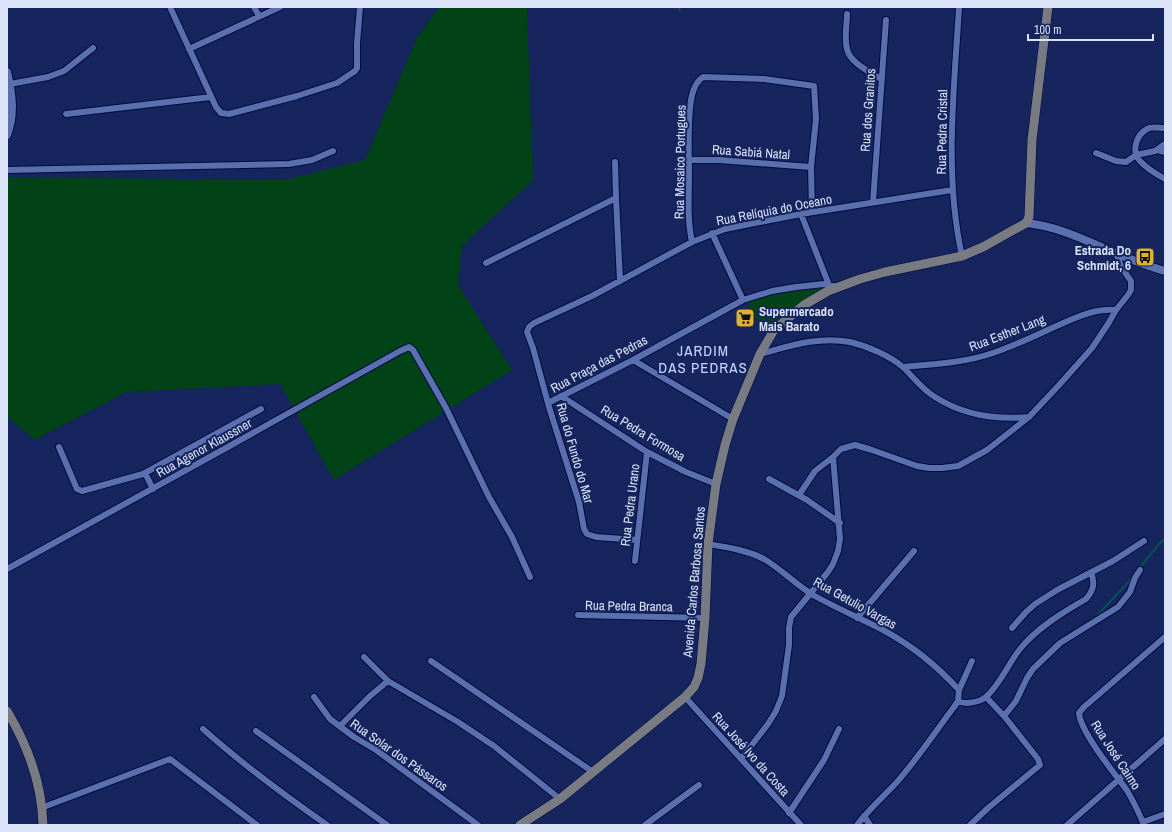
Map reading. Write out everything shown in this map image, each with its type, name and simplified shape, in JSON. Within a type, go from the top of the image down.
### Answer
[{"type":"main road","points":[[1028,220],[1032,140],[1048,7]]},
{"type":"main road","name":"Avenida Carlos Barbosa Santos","points":[[520,825],[560,799],[685,697],[694,687],[698,678],[705,618],[708,544],[716,484],[733,418],[760,354],[774,330],[792,314],[834,286],[885,272],[962,256],[983,248],[1028,220]]},
{"type":"main road","points":[[7,711],[10,724],[31,762],[40,792],[43,825]]},
{"type":"street","points":[[170,7],[216,107],[221,113],[229,114],[297,96],[337,83],[345,78],[357,68],[356,54],[360,7]]},
{"type":"street","points":[[254,7],[259,16]]},
{"type":"street","points":[[189,49],[280,7]]},
{"type":"street","name":"Rua Pedra Cristal","points":[[959,8],[951,159],[952,190],[956,226],[962,256]]},
{"type":"street","points":[[847,14],[847,50],[856,62],[881,79]]},
{"type":"street","name":"Rua dos Granitos","points":[[873,202],[886,20]]},
{"type":"street","points":[[10,84],[48,77],[64,71],[93,48]]},
{"type":"street","points":[[7,72],[12,98],[10,128],[7,135]]},
{"type":"street","name":"Rua Mosaico Portugues","points":[[692,242],[689,224],[689,160],[692,95],[697,82],[703,77],[747,78],[814,86],[816,119],[812,167]]},
{"type":"street","points":[[66,114],[211,97]]},
{"type":"street","points":[[1165,128],[1151,128],[1142,133],[1135,146],[1136,155],[1139,161],[1147,168],[1165,179]]},
{"type":"street","points":[[1096,153],[1116,161],[1126,162],[1136,155],[1155,151],[1165,144]]},
{"type":"street","points":[[1157,150],[1165,152]]},
{"type":"street","points":[[7,170],[289,164],[312,160],[333,151]]},
{"type":"street","name":"Rua Sabiá Natal","points":[[689,160],[719,160],[812,167]]},
{"type":"street","points":[[615,162],[620,281]]},
{"type":"street","points":[[812,167],[812,212]]},
{"type":"street","name":"Rua Relíquia do Oceano","points":[[527,330],[534,323],[585,299],[692,242],[712,233],[735,226],[812,212],[952,190]]},
{"type":"street","points":[[486,263],[616,198]]},
{"type":"street","points":[[801,214],[834,286]]},
{"type":"street","points":[[1028,220],[1068,232],[1116,253],[1165,271]]},
{"type":"street","points":[[712,233],[743,300]]},
{"type":"street","points":[[799,495],[815,471],[841,449],[855,445],[917,466],[929,468],[958,466],[987,450],[1029,417],[1092,348],[1116,310],[1128,295],[1132,286],[1129,277],[1118,261],[1116,253]]},
{"type":"street","name":"Rua Praça das Pedras","points":[[548,403],[633,360],[743,300],[772,291],[796,287],[834,286]]},
{"type":"street","name":"Rua Esther Lang","points":[[903,367],[950,363],[974,359],[1023,341],[1086,314],[1098,310],[1116,310]]},
{"type":"street","name":"Rua do Fundo do Mar","points":[[527,330],[579,502],[585,532],[590,536],[596,537],[637,540]]},
{"type":"street","points":[[760,354],[804,342],[825,340],[859,345],[893,360],[903,367],[935,397],[959,409],[977,415],[993,417],[1029,417]]},
{"type":"street","name":"Rua Agenor Klaussner","points":[[7,568],[153,489],[400,351],[406,348],[412,348],[446,408],[489,496],[512,537],[530,577]]},
{"type":"street","points":[[633,360],[733,418]]},
{"type":"street","name":"Rua Pedra Formosa","points":[[561,396],[647,452],[686,472],[716,484]]},
{"type":"street","points":[[59,446],[77,489],[82,491],[145,473],[261,409]]},
{"type":"street","name":"Rua Pedra Urano","points":[[635,562],[647,452]]},
{"type":"street","points":[[741,759],[768,724],[776,711],[782,696],[789,645],[790,621],[793,614],[811,594],[834,564],[838,551],[840,524],[833,457]]},
{"type":"street","points":[[145,473],[153,489]]},
{"type":"street","points":[[769,479],[812,503],[840,524]]},
{"type":"street","points":[[1012,628],[1035,604],[1057,590],[1113,562],[1144,541]]},
{"type":"street","name":"Rua Getulio Vargas","points":[[708,544],[731,548],[762,558],[779,569],[811,594],[884,631],[906,644],[938,669],[959,690]]},
{"type":"street","points":[[858,618],[914,551]]},
{"type":"street","points":[[1004,716],[1016,701],[1033,669],[1060,643],[1118,608],[1130,592],[1135,578],[1140,570]]},
{"type":"street","points":[[958,701],[961,703],[975,702],[986,697],[1007,672],[1012,661],[1023,646],[1058,616],[1089,596],[1094,585],[1091,572]]},
{"type":"street","name":"Rua Pedra Branca","points":[[578,615],[705,618]]},
{"type":"street","name":"Rua José Caimo","points":[[1143,823],[1126,790],[1089,736],[1079,713],[1165,637]]},
{"type":"street","points":[[364,657],[388,681],[458,722],[494,746],[560,799]]},
{"type":"street","points":[[432,661],[593,772]]},
{"type":"street","points":[[857,825],[897,782],[958,701],[959,690],[972,661]]},
{"type":"street","points":[[340,726],[370,696],[388,681]]},
{"type":"street","name":"Rua Solar dos Pássaros","points":[[314,697],[330,719],[376,750],[478,825]]},
{"type":"street","name":"Rua José Ivo da Costa","points":[[685,697],[801,825]]},
{"type":"street","points":[[970,825],[1040,764],[1004,716],[986,697]]},
{"type":"street","points":[[203,729],[233,756],[264,780],[327,825]]},
{"type":"street","points":[[790,813],[824,760],[839,729]]},
{"type":"street","points":[[256,731],[387,825]]},
{"type":"street","points":[[1067,825],[1119,781],[1165,739]]},
{"type":"street","points":[[41,808],[170,759],[258,825]]},
{"type":"street","points":[[645,825],[699,785]]},
{"type":"street","points":[[1143,823],[1165,814]]},
{"type":"street","points":[[864,816],[870,825]]},
{"type":"green space","points":[[439,7],[527,7],[533,180],[462,246],[458,285],[512,370],[334,480],[280,384],[126,392],[35,440],[7,417],[7,177],[285,180],[365,160],[417,38]]},
{"type":"green space","points":[[829,286],[773,325],[765,333],[745,301],[772,293]]},
{"type":"waterway","points":[[678,7],[680,11]]},
{"type":"waterway","points":[[1139,569],[1159,544],[1165,539]]},
{"type":"waterway","points":[[1095,618],[1134,576]]},
{"type":"place","name":"Estrada Do Schmidt, 6","points":[[1145,257]]},
{"type":"place","name":"Supermercado Mais Barato","points":[[745,318]]},
{"type":"district","name":"JARDIM DAS PEDRAS","points":[[703,358]]}]
